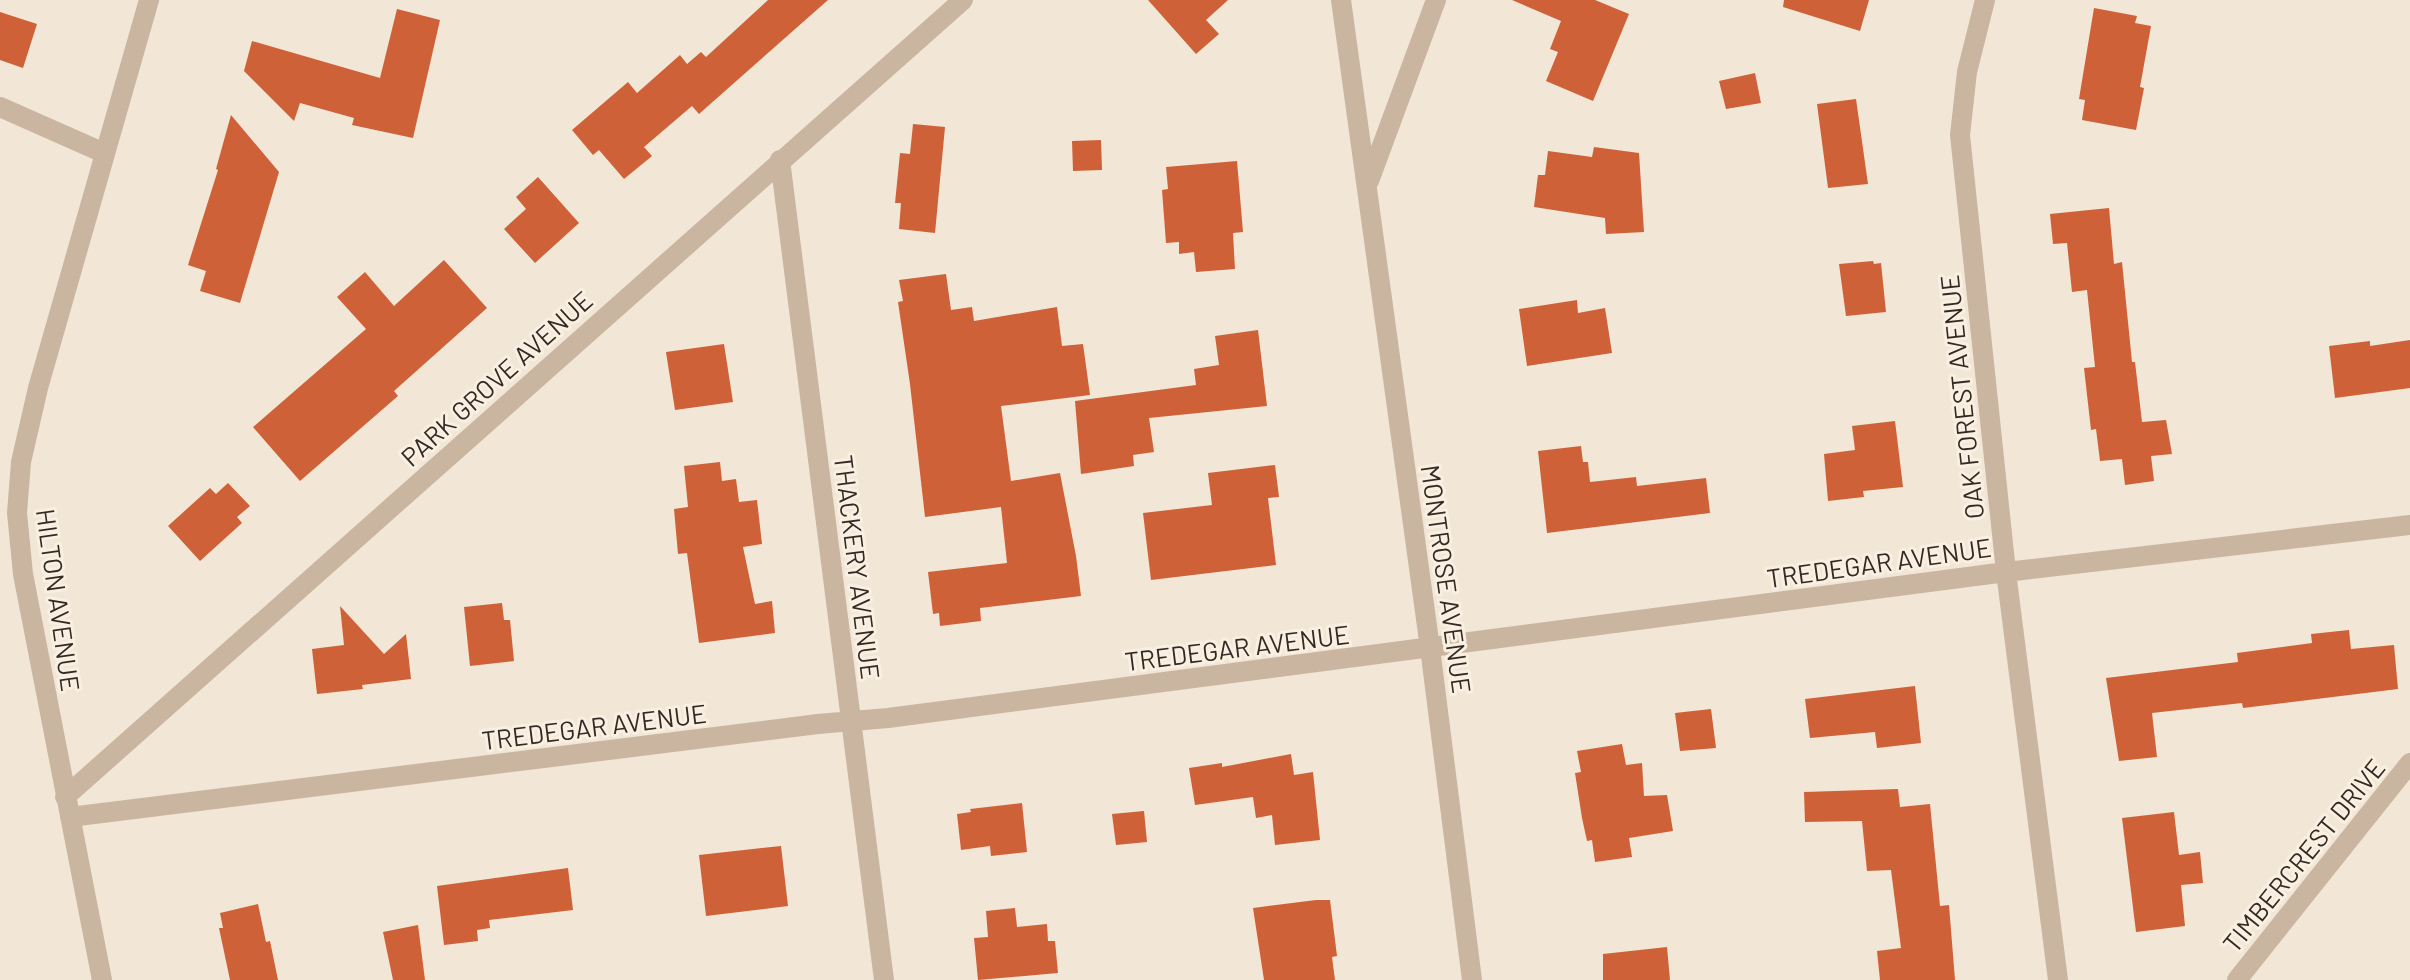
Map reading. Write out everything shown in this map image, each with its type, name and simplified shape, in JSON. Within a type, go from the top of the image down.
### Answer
[{"type":"street","name":"HILTON AVENUE","points":[[102,980],[23,574],[17,513],[21,462],[38,388],[149,0]]},
{"type":"street","name":"PARK GROVE AVENUE","points":[[65,797],[963,0]]},
{"type":"street","name":"MONTROSE AVENUE","points":[[1341,0],[1472,980]]},
{"type":"street","name":"MONTROSE AVENUE","points":[[1368,185],[1436,0]]},
{"type":"street","name":"OAK FOREST AVENUE","points":[[1985,0],[1967,72],[1960,135],[2006,572],[2058,980]]},
{"type":"street","points":[[0,107],[104,153]]},
{"type":"street","name":"THACKERY AVENUE","points":[[780,160],[884,980]]},
{"type":"street","name":"TREDEGAR AVENUE","points":[[70,817],[1430,648],[2006,572],[2410,525]]},
{"type":"street","name":"TIMBERCREST DRIVE","points":[[2237,980],[2410,763]]},
{"type":"building","points":[[768,0],[828,0],[699,114],[692,106],[644,147],[652,156],[624,179],[599,150],[593,155],[572,130],[628,82],[637,93],[680,55],[687,64],[701,52],[706,57]]},
{"type":"building","points":[[1148,0],[1228,0],[1206,20],[1219,34],[1196,54]]},
{"type":"building","points":[[1512,0],[1595,0],[1629,14],[1593,101],[1546,81],[1558,52],[1550,49],[1561,21]]},
{"type":"building","points":[[1784,0],[1869,0],[1860,31],[1783,7]]},
{"type":"building","points":[[2094,8],[2137,16],[2135,23],[2151,26],[2136,130],[2082,120],[2085,100],[2079,99]]},
{"type":"building","points":[[397,9],[440,20],[413,138],[352,125],[354,118],[300,103],[294,121],[244,71],[252,41],[380,78]]},
{"type":"building","points":[[0,12],[37,24],[23,68],[0,60]]},
{"type":"building","points":[[1755,73],[1761,103],[1726,109],[1719,81]]},
{"type":"building","points":[[1856,99],[1868,184],[1828,188],[1817,104]]},
{"type":"building","points":[[231,115],[279,172],[240,303],[200,291],[206,271],[188,265],[218,170]]},
{"type":"building","points":[[913,124],[945,127],[935,233],[899,229],[901,203],[895,203],[900,153],[910,154]]},
{"type":"building","points":[[1101,140],[1102,170],[1073,171],[1072,141]]},
{"type":"building","points":[[1594,147],[1639,153],[1644,232],[1606,234],[1605,218],[1534,207],[1538,175],[1545,175],[1548,151],[1592,157]]},
{"type":"building","points":[[1237,161],[1243,232],[1233,233],[1235,269],[1196,272],[1194,252],[1179,254],[1179,242],[1166,243],[1162,190],[1168,189],[1166,167]]},
{"type":"building","points":[[538,177],[579,223],[535,263],[504,229],[526,209],[516,197]]},
{"type":"building","points":[[2109,208],[2114,264],[2122,262],[2132,362],[2135,362],[2142,422],[2166,420],[2172,454],[2151,456],[2154,481],[2125,485],[2122,459],[2100,461],[2096,429],[2091,430],[2084,368],[2095,367],[2087,290],[2072,292],[2067,243],[2053,244],[2050,214]]},
{"type":"building","points":[[444,260],[487,308],[394,391],[398,396],[300,481],[253,427],[366,329],[337,297],[365,272],[394,306]]},
{"type":"building","points":[[1873,261],[1874,264],[1881,263],[1886,312],[1846,316],[1839,264]]},
{"type":"building","points":[[946,274],[951,310],[972,307],[974,321],[1057,307],[1062,346],[1083,344],[1090,395],[1001,406],[1011,481],[1060,473],[1081,596],[980,608],[981,621],[940,626],[939,613],[933,614],[928,572],[1007,563],[1001,507],[925,517],[898,302],[903,301],[899,280]]},
{"type":"building","points":[[1577,300],[1578,313],[1605,308],[1612,353],[1527,366],[1519,309]]},
{"type":"building","points":[[1258,330],[1267,406],[1149,418],[1154,452],[1133,455],[1134,466],[1081,474],[1075,401],[1196,385],[1194,369],[1219,365],[1215,336]]},
{"type":"building","points":[[2410,340],[2410,388],[2335,398],[2329,346],[2370,341],[2370,346]]},
{"type":"building","points":[[724,344],[733,402],[675,410],[666,352]]},
{"type":"building","points":[[1895,421],[1903,487],[1863,491],[1864,497],[1828,501],[1824,454],[1855,450],[1852,426]]},
{"type":"building","points":[[1581,446],[1583,462],[1588,462],[1590,482],[1636,477],[1637,486],[1706,478],[1710,513],[1547,533],[1538,451]]},
{"type":"building","points":[[720,462],[722,481],[736,479],[739,502],[757,500],[762,544],[743,547],[755,604],[772,601],[775,633],[699,643],[687,553],[678,554],[674,509],[688,507],[684,466]]},
{"type":"building","points":[[1275,465],[1279,497],[1268,498],[1276,565],[1151,580],[1143,513],[1212,505],[1208,473]]},
{"type":"building","points":[[228,483],[250,506],[237,517],[242,523],[200,561],[168,526],[210,488],[216,494]]},
{"type":"building","points":[[502,603],[504,620],[510,620],[514,661],[470,666],[464,607]]},
{"type":"building","points":[[340,606],[384,654],[406,634],[411,679],[317,694],[312,649],[344,645]]},
{"type":"building","points":[[2349,630],[2351,649],[2394,645],[2398,689],[2243,708],[2242,703],[2152,713],[2157,757],[2119,761],[2106,678],[2238,662],[2237,653],[2312,643],[2311,634]]},
{"type":"building","points":[[1915,686],[1921,743],[1877,748],[1875,732],[1810,738],[1805,699]]},
{"type":"building","points":[[1711,709],[1716,748],[1680,751],[1675,713]]},
{"type":"building","points":[[1622,744],[1626,765],[1642,763],[1644,796],[1667,795],[1673,831],[1629,838],[1632,857],[1595,862],[1592,840],[1587,841],[1582,818],[1575,773],[1581,772],[1577,751]]},
{"type":"building","points":[[1291,754],[1294,775],[1313,772],[1320,840],[1275,845],[1272,815],[1256,818],[1253,797],[1195,805],[1189,768],[1222,763],[1222,767]]},
{"type":"building","points":[[1898,789],[1900,807],[1930,804],[1940,906],[1949,905],[1955,980],[1880,980],[1877,951],[1901,948],[1891,870],[1867,871],[1862,821],[1805,822],[1804,792]]},
{"type":"building","points":[[1022,803],[1027,852],[991,856],[990,846],[961,850],[957,814],[971,812],[970,809]]},
{"type":"building","points":[[1144,811],[1147,842],[1116,845],[1112,814]]},
{"type":"building","points":[[2174,812],[2179,855],[2200,852],[2203,883],[2181,885],[2185,926],[2136,932],[2122,818]]},
{"type":"building","points":[[781,846],[788,906],[706,916],[699,855]]},
{"type":"building","points":[[568,868],[573,910],[489,920],[490,928],[477,930],[478,941],[444,945],[437,886]]},
{"type":"building","points":[[1330,900],[1337,956],[1332,957],[1335,980],[1264,980],[1253,908]]},
{"type":"building","points":[[258,904],[278,980],[230,980],[219,928],[223,928],[220,913]]},
{"type":"building","points":[[1015,908],[1017,927],[1047,924],[1048,941],[1055,941],[1058,973],[978,980],[974,938],[988,937],[986,911]]},
{"type":"building","points":[[418,925],[425,980],[393,980],[383,932]]},
{"type":"building","points":[[1667,947],[1670,980],[1603,980],[1603,954]]}]
